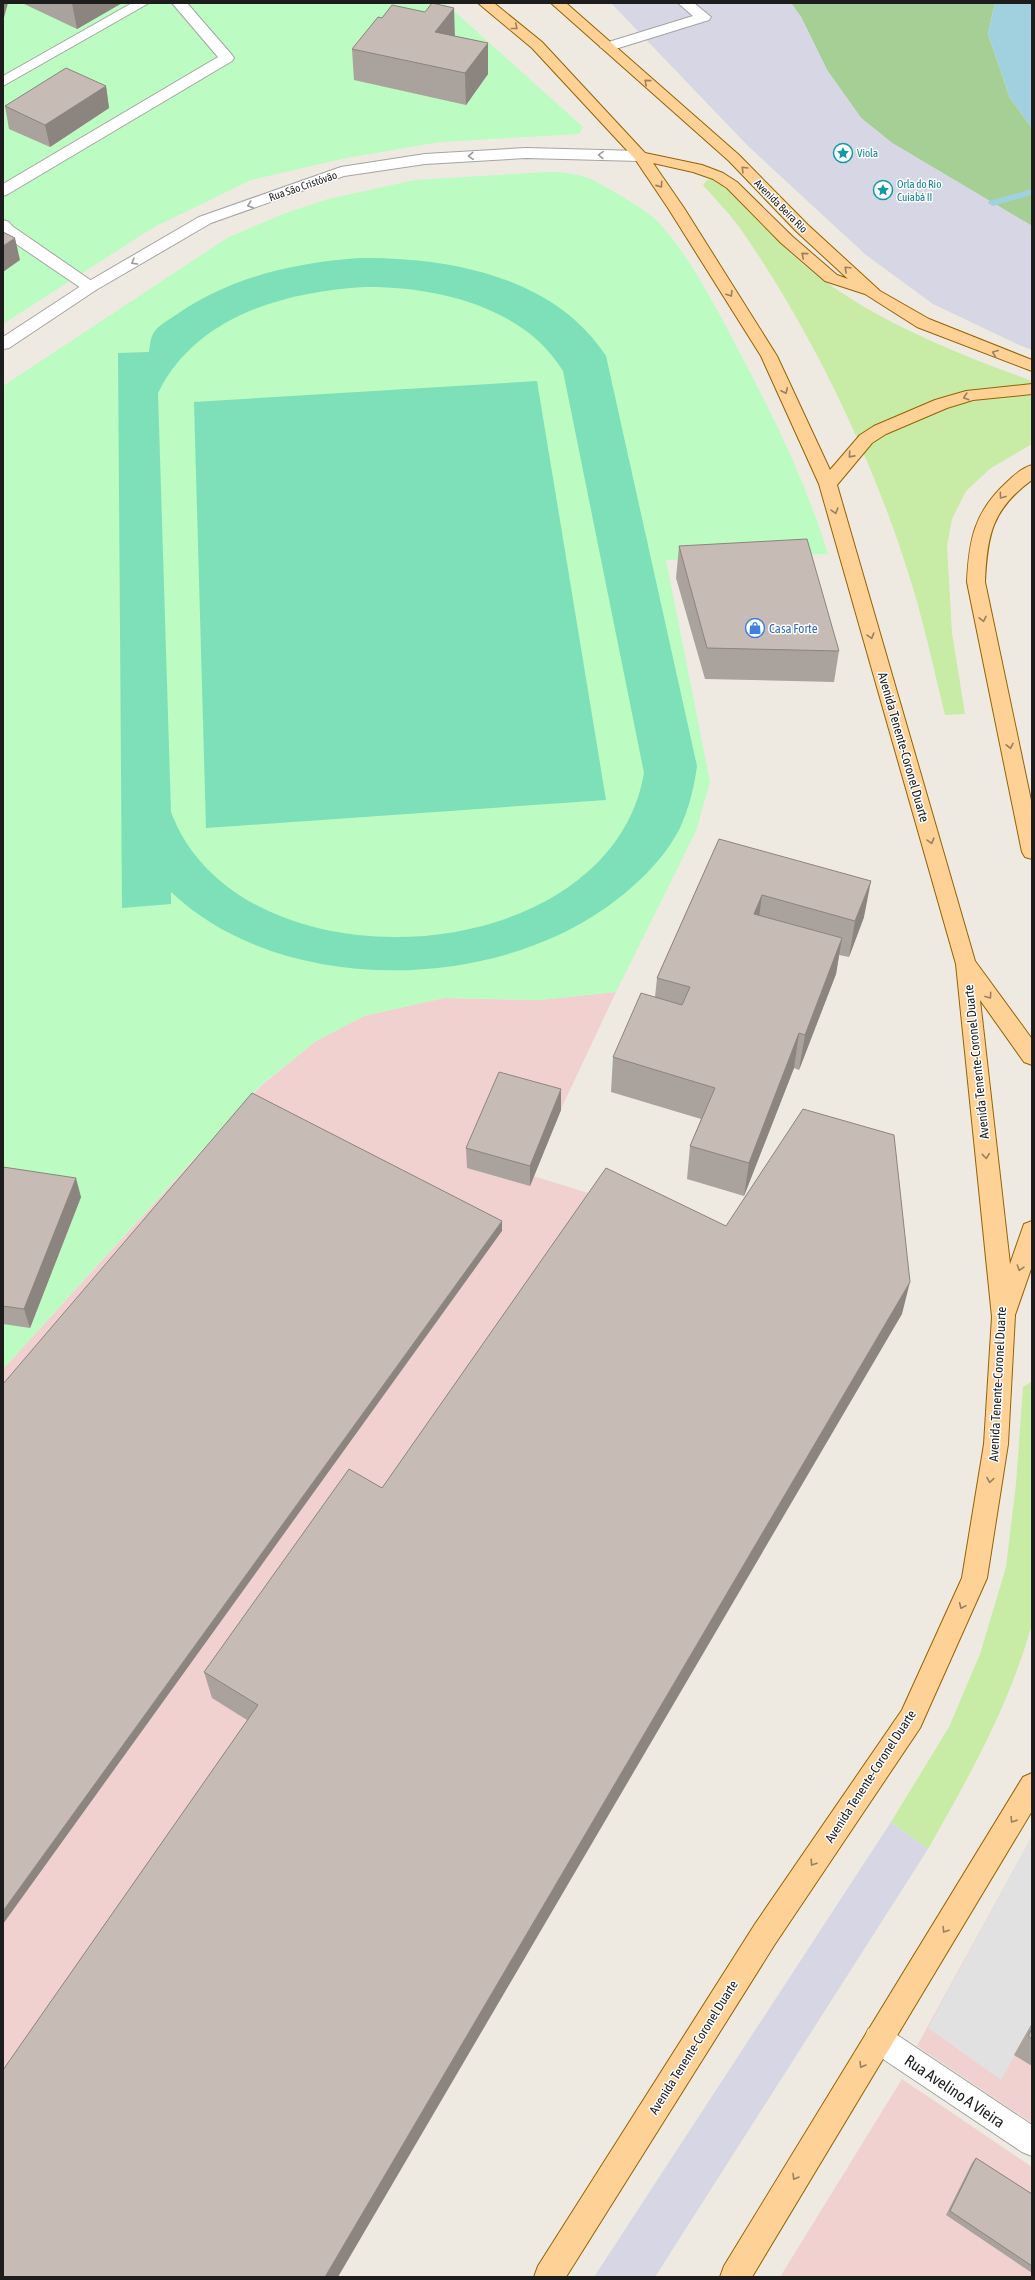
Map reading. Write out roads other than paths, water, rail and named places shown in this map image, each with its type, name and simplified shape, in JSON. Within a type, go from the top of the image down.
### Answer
[{"type":"main road","points":[[485,3],[537,44],[640,156],[697,168],[718,176],[732,185],[787,240],[832,278],[874,294]]},
{"type":"main road","name":"Avenida Beira Rio","points":[[558,3],[734,158],[802,228],[874,294],[923,323],[1032,366]]},
{"type":"main road","name":"Avenida Tenente-Coronel Duarte","points":[[549,2277],[765,1934],[911,1719],[974,1578],[996,1444],[1004,1317],[966,964],[828,484],[769,356],[676,208],[640,156]]},
{"type":"main road","points":[[828,484],[866,439],[880,430],[941,404],[972,395],[1032,389]]},
{"type":"main road","points":[[1032,471],[1005,491],[991,511],[980,538],[976,582],[1032,852]]},
{"type":"main road","points":[[966,964],[1032,1056]]},
{"type":"main road","points":[[1004,1317],[1032,1231]]},
{"type":"main road","points":[[735,2277],[1032,1786]]},
{"type":"street","points":[[3,82],[142,3]]},
{"type":"street","points":[[3,191],[227,58],[179,3]]},
{"type":"street","points":[[607,47],[704,18],[685,3]]},
{"type":"street","name":"Rua São Cristóvão","points":[[3,344],[90,287],[205,220],[341,172],[426,159],[510,154],[640,156]]},
{"type":"street","points":[[3,225],[6,229],[90,287]]},
{"type":"street","name":"Rua Avelino A Vieira","points":[[878,2039],[1032,2142]]},
{"type":"water","points":[[995,3],[1032,3],[1032,128],[1010,98],[988,34]]},
{"type":"waterway","points":[[993,203],[1032,192]]},
{"type":"place","name":"Viola","points":[[843,153]]},
{"type":"place","name":"Orla do Rio Cuiabá II","points":[[883,190]]},
{"type":"place","name":"Casa Forte","points":[[755,628]]}]
